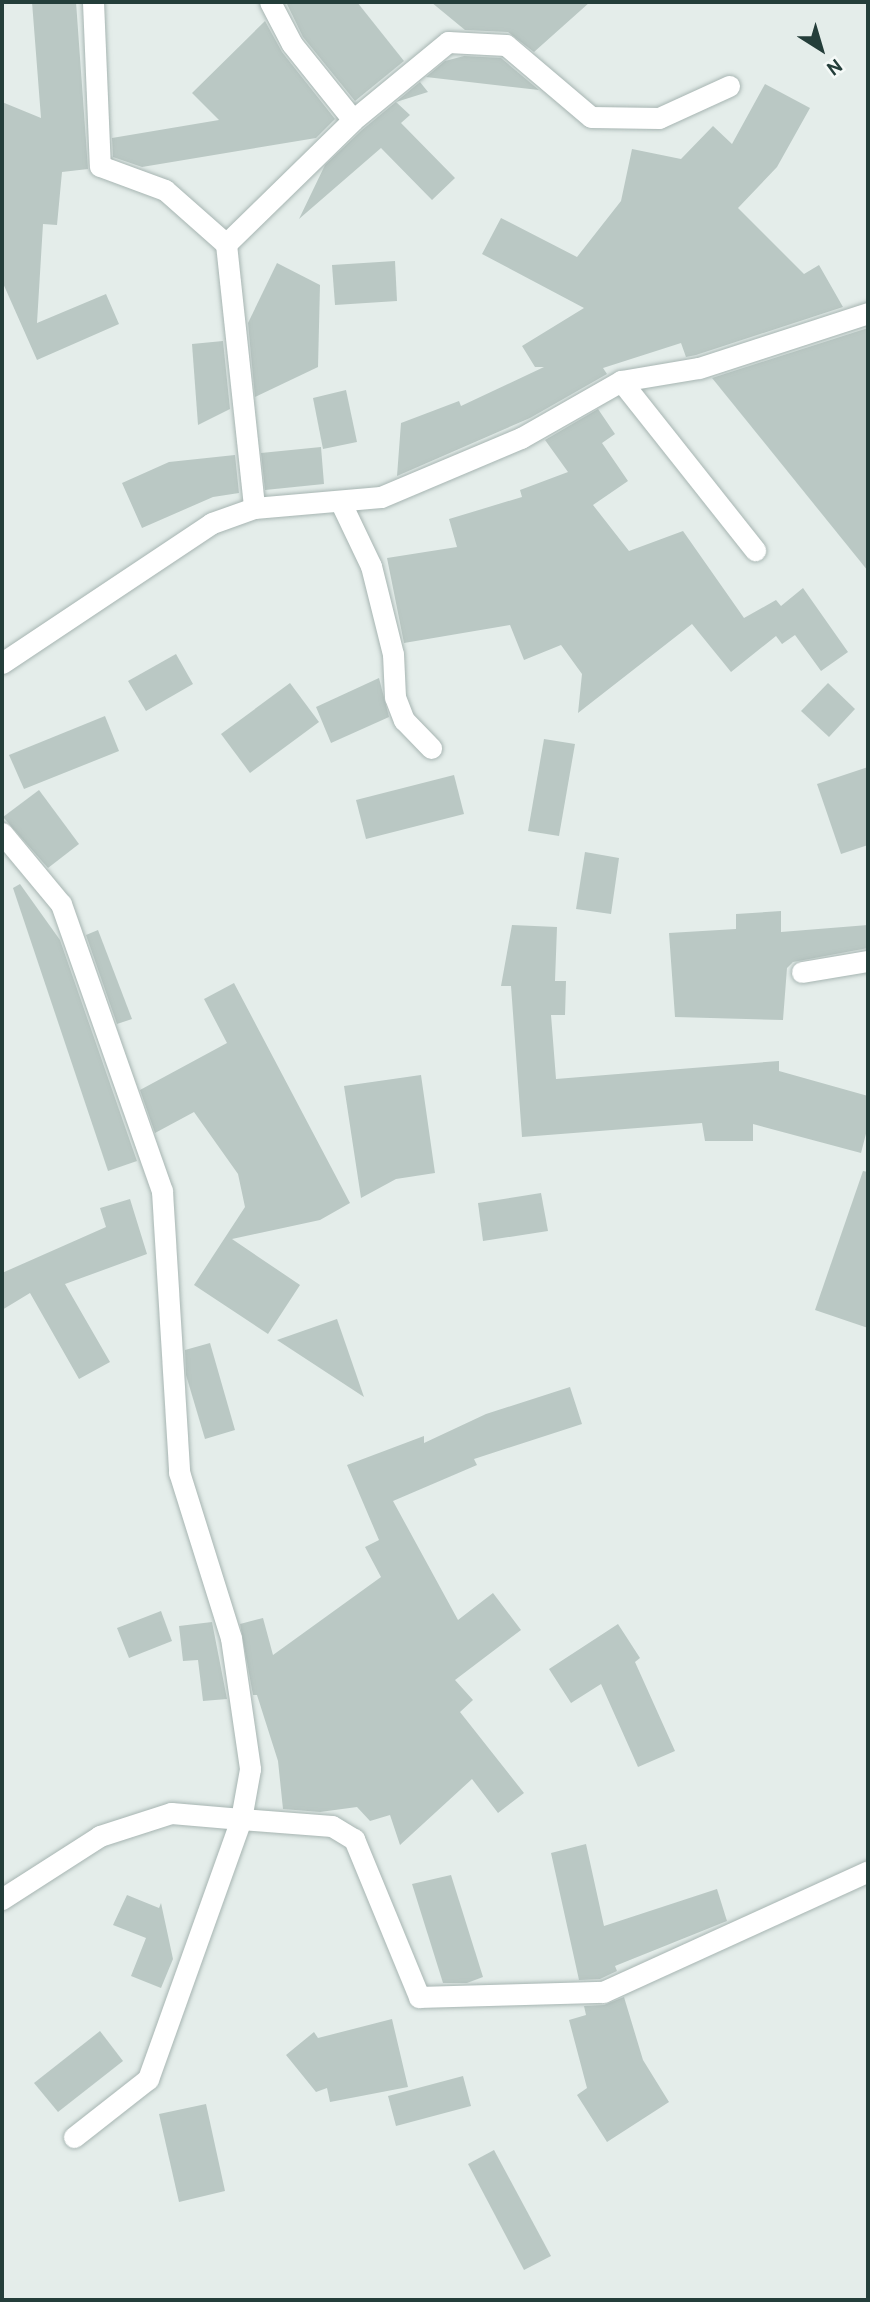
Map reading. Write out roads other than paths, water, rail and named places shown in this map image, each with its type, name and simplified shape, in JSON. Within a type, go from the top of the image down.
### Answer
[{"type":"street","points":[[93,2],[100,166],[165,190],[226,244],[254,508]]},
{"type":"street","points":[[270,2],[292,44],[353,120]]},
{"type":"street","points":[[226,244],[353,120],[448,42],[506,45],[591,117],[659,118],[729,86]]},
{"type":"street","points":[[2,663],[212,523],[254,508],[381,497],[451,470],[521,438],[621,381],[699,368],[868,313]]},
{"type":"street","points":[[621,381],[755,550]]},
{"type":"street","points":[[340,501],[370,566],[393,654],[395,697],[404,720],[431,747]]},
{"type":"street","points":[[2,832],[61,904],[162,1191],[179,1472],[231,1638],[250,1769],[242,1819],[148,2078],[74,2137]]},
{"type":"street","points":[[802,972],[868,961]]},
{"type":"street","points":[[2,1899],[100,1836],[171,1813],[332,1826],[354,1839],[419,1997],[603,1992],[868,1871]]}]
